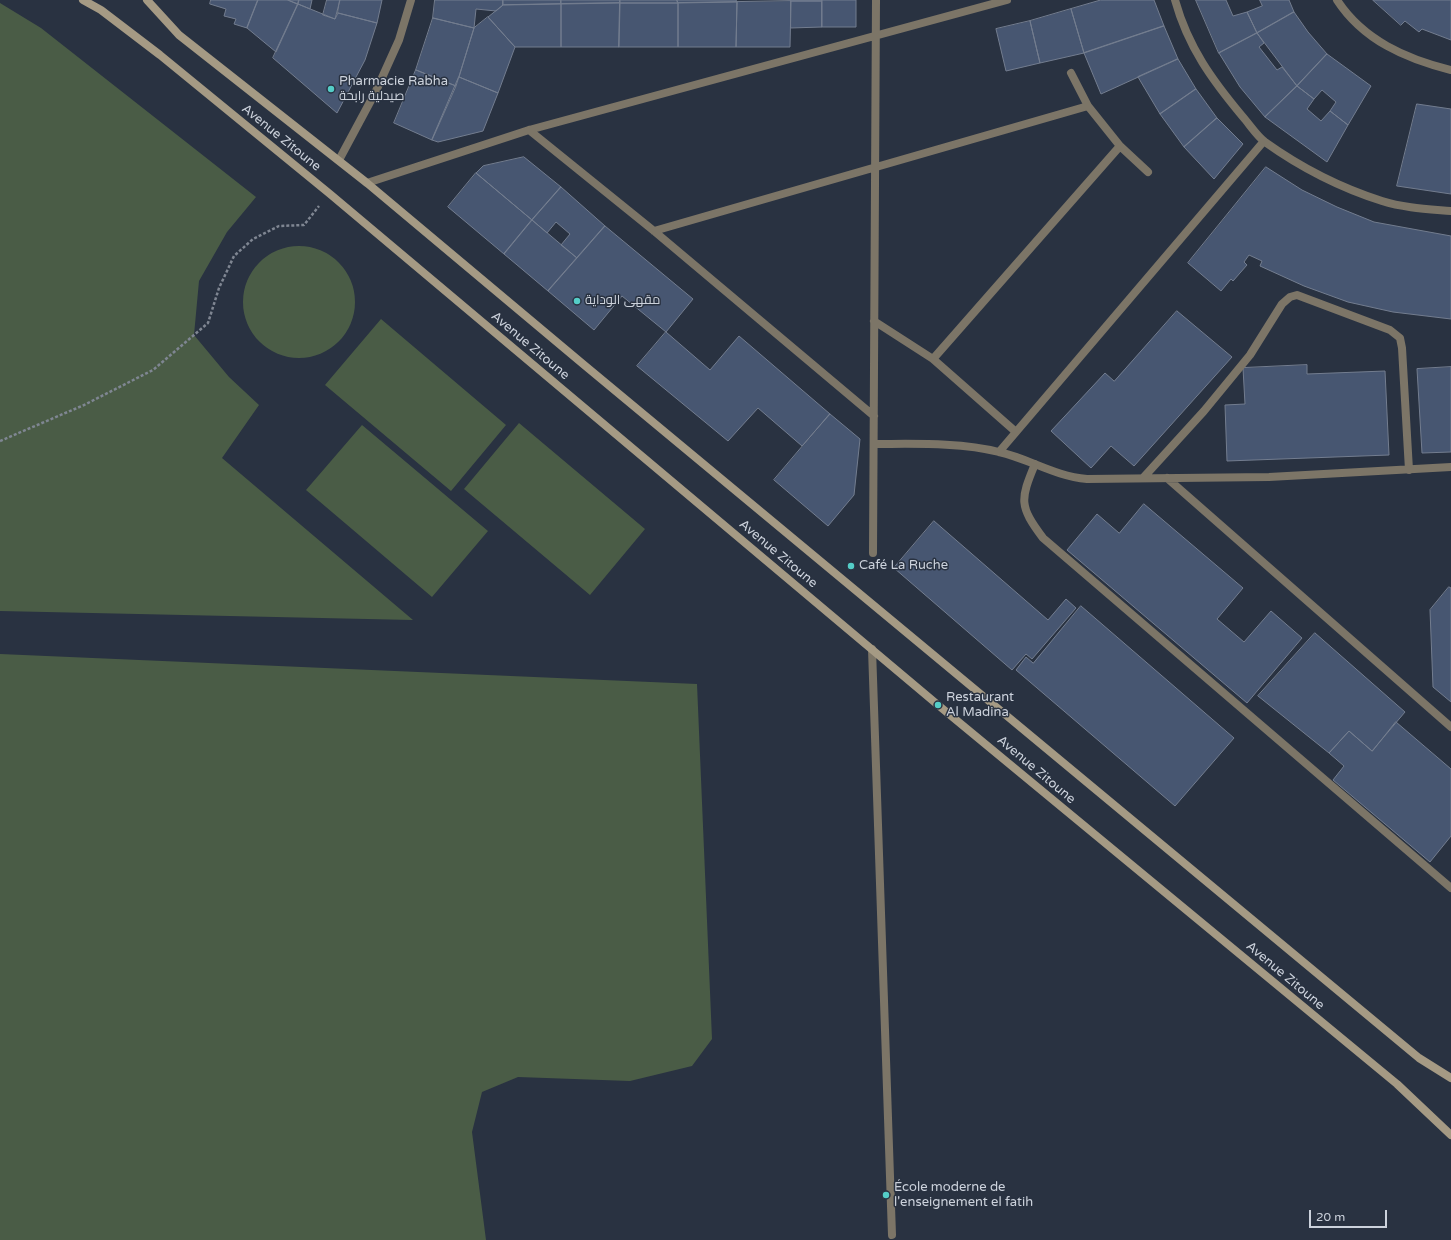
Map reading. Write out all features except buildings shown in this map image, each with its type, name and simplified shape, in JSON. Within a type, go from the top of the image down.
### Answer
[{"type":"main road","name":"Avenue Zitoune","points":[[83,0],[101,10],[160,55],[330,194],[872,649],[1397,1084],[1451,1135]]},
{"type":"main road","name":"Avenue Zitoune","points":[[147,0],[179,35],[367,183],[589,370],[1419,1058],[1451,1078]]},
{"type":"street","points":[[339,160],[376,91],[399,40],[411,0]]},
{"type":"street","points":[[873,553],[876,0]]},
{"type":"street","points":[[367,183],[529,130],[1007,0]]},
{"type":"street","points":[[1174,0],[1180,19],[1194,51],[1219,89],[1264,141],[1313,172],[1348,189],[1396,204],[1415,208],[1451,211]]},
{"type":"street","points":[[1337,0],[1363,29],[1390,49],[1423,63],[1451,70]]},
{"type":"street","points":[[1072,73],[1088,106],[1120,146],[1148,172]]},
{"type":"street","points":[[654,231],[875,166],[1088,106]]},
{"type":"street","points":[[529,130],[654,231],[874,416]]},
{"type":"street","points":[[999,452],[1264,141]]},
{"type":"street","points":[[933,359],[1120,146]]},
{"type":"street","points":[[1143,478],[1204,411],[1250,355],[1282,304],[1290,297],[1297,295],[1390,330],[1400,338],[1402,348],[1409,470]]},
{"type":"street","points":[[874,322],[933,359],[1016,432]]},
{"type":"street","points":[[874,444],[943,445],[999,452],[1067,477],[1087,480],[1269,477],[1451,467]]},
{"type":"street","points":[[1035,464],[1024,492],[1024,505],[1030,521],[1043,538],[1451,888]]},
{"type":"street","points":[[1167,478],[1451,727]]},
{"type":"street","points":[[872,649],[892,1235]]},
{"type":"path","points":[[0,441],[84,405],[153,370],[208,322],[219,288],[234,256],[253,239],[279,226],[304,225],[330,194]]},
{"type":"green space","points":[[0,3],[41,28],[256,197],[227,232],[199,281],[194,335],[229,377],[259,405],[222,458],[413,620],[0,611]]},
{"type":"green space","points":[[299,246],[321,250],[339,262],[351,280],[355,302],[351,324],[339,342],[321,354],[299,358],[277,354],[259,342],[247,324],[243,302],[247,280],[259,262],[277,250]]},
{"type":"green space","points":[[381,319],[506,425],[451,491],[325,385]]},
{"type":"green space","points":[[519,423],[645,529],[590,595],[464,489]]},
{"type":"green space","points":[[362,425],[488,531],[432,597],[306,490]]},
{"type":"green space","points":[[0,654],[697,684],[712,1039],[692,1066],[630,1081],[518,1077],[482,1092],[472,1132],[486,1240],[0,1240]]},
{"type":"place","name":"Pharmacie Rabha صيدلية رابحة","points":[[331,89]]},
{"type":"place","name":"مقهى الوداية","points":[[577,301]]},
{"type":"place","name":"Café La Ruche","points":[[851,566]]},
{"type":"place","name":"Restaurant Al Madina","points":[[938,705]]},
{"type":"place","name":"École moderne de l'enseignement el fatih","points":[[886,1195]]}]
